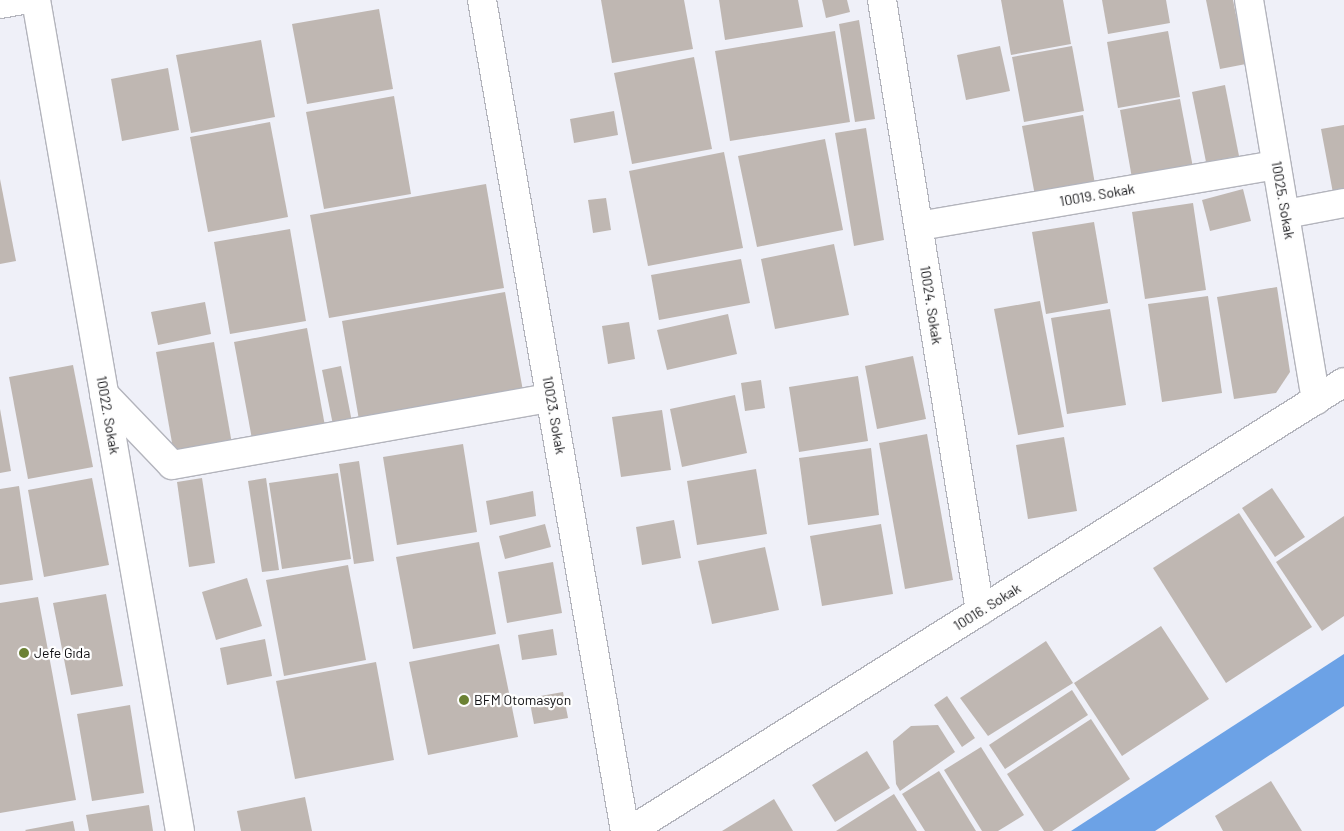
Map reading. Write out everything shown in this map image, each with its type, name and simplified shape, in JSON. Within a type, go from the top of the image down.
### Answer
[{"type":"street","points":[[0,4],[22,0]]},
{"type":"street","name":"10022. Sokak","points":[[36,0],[180,831]]},
{"type":"street","name":"10023. Sokak","points":[[482,0],[625,831]]},
{"type":"street","name":"10024. Sokak","points":[[882,0],[980,611]]},
{"type":"street","name":"10025. Sokak","points":[[1249,0],[1316,400]]},
{"type":"street","name":"10019. Sokak","points":[[919,226],[1276,165]]},
{"type":"street","points":[[1286,214],[1344,203]]},
{"type":"street","name":"10016. Sokak","points":[[630,831],[1344,382]]},
{"type":"street","points":[[104,394],[172,465],[550,398]]},
{"type":"water","points":[[1344,654],[1344,706],[1155,831],[1071,831]]},
{"type":"building","points":[[601,0],[684,0],[693,49],[612,63]]},
{"type":"building","points":[[719,0],[798,0],[803,27],[725,40]]},
{"type":"building","points":[[822,0],[847,0],[850,12],[826,18]]},
{"type":"building","points":[[1001,0],[1063,0],[1071,44],[1011,55]]},
{"type":"building","points":[[1102,0],[1166,0],[1170,23],[1108,34]]},
{"type":"building","points":[[1206,0],[1233,0],[1246,64],[1220,69]]},
{"type":"building","points":[[379,9],[393,89],[307,104],[292,24]]},
{"type":"building","points":[[859,20],[875,119],[855,122],[839,24]]},
{"type":"building","points":[[835,31],[850,122],[730,141],[715,51]]},
{"type":"building","points":[[1168,31],[1180,97],[1118,108],[1107,42]]},
{"type":"building","points":[[261,40],[275,117],[191,133],[176,55]]},
{"type":"building","points":[[1000,46],[1010,91],[966,100],[957,55]]},
{"type":"building","points":[[1072,46],[1084,111],[1024,122],[1012,57]]},
{"type":"building","points":[[694,57],[712,149],[632,164],[614,73]]},
{"type":"building","points":[[168,68],[179,130],[122,141],[111,79]]},
{"type":"building","points":[[1225,85],[1239,156],[1206,162],[1192,92]]},
{"type":"building","points":[[394,96],[411,194],[324,209],[306,112]]},
{"type":"building","points":[[1180,99],[1194,173],[1133,184],[1120,110]]},
{"type":"building","points":[[614,111],[618,135],[574,143],[570,119]]},
{"type":"building","points":[[1083,115],[1096,190],[1036,201],[1022,126]]},
{"type":"building","points":[[270,122],[288,217],[208,232],[190,137]]},
{"type":"building","points":[[1344,125],[1344,191],[1333,193],[1321,129]]},
{"type":"building","points":[[866,128],[884,240],[854,246],[835,133]]},
{"type":"building","points":[[825,139],[843,230],[757,247],[738,156]]},
{"type":"building","points":[[724,152],[743,248],[648,266],[629,171]]},
{"type":"building","points":[[0,179],[16,261],[0,264]]},
{"type":"building","points":[[486,184],[504,288],[329,318],[310,215]]},
{"type":"building","points":[[1243,189],[1251,221],[1210,231],[1202,200]]},
{"type":"building","points":[[606,198],[611,230],[593,233],[588,200]]},
{"type":"building","points":[[1193,203],[1206,290],[1145,299],[1132,212]]},
{"type":"building","points":[[1094,222],[1108,303],[1046,314],[1032,232]]},
{"type":"building","points":[[290,229],[306,321],[230,334],[214,242]]},
{"type":"building","points":[[834,244],[849,315],[775,329],[761,259]]},
{"type":"building","points":[[741,259],[750,303],[659,320],[651,275]]},
{"type":"building","points":[[1277,287],[1290,372],[1276,393],[1234,399],[1217,297]]},
{"type":"building","points":[[505,292],[523,391],[359,420],[342,321]]},
{"type":"building","points":[[1208,296],[1222,393],[1162,402],[1148,304]]},
{"type":"building","points":[[1040,301],[1064,427],[1018,435],[994,309]]},
{"type":"building","points":[[205,302],[211,334],[158,345],[151,312]]},
{"type":"building","points":[[1110,309],[1126,405],[1067,414],[1051,318]]},
{"type":"building","points":[[728,314],[737,354],[667,370],[657,330]]},
{"type":"building","points":[[629,322],[635,359],[608,364],[602,326]]},
{"type":"building","points":[[307,328],[325,426],[252,439],[234,342]]},
{"type":"building","points":[[214,342],[232,444],[174,454],[156,352]]},
{"type":"building","points":[[913,356],[926,419],[877,429],[865,366]]},
{"type":"building","points":[[73,365],[93,467],[28,479],[9,377]]},
{"type":"building","points":[[341,366],[353,427],[334,430],[322,370]]},
{"type":"building","points":[[858,376],[868,441],[799,452],[789,387]]},
{"type":"building","points":[[761,380],[765,408],[745,411],[741,383]]},
{"type":"building","points":[[735,395],[747,453],[682,467],[670,409]]},
{"type":"building","points":[[0,409],[11,471],[0,473]]},
{"type":"building","points":[[662,410],[671,470],[621,477],[612,417]]},
{"type":"building","points":[[927,434],[953,580],[905,589],[879,443]]},
{"type":"building","points":[[1064,437],[1077,511],[1028,519],[1016,445]]},
{"type":"building","points":[[463,444],[477,532],[397,545],[383,457]]},
{"type":"building","points":[[871,448],[879,515],[808,525],[799,458]]},
{"type":"building","points":[[359,461],[374,561],[354,564],[339,464]]},
{"type":"building","points":[[756,469],[767,534],[697,545],[687,481]]},
{"type":"building","points":[[338,473],[351,559],[282,569],[269,483]]},
{"type":"building","points":[[92,478],[109,565],[44,577],[28,490]]},
{"type":"building","points":[[202,478],[215,563],[189,567],[177,482]]},
{"type":"building","points":[[266,478],[279,570],[262,572],[248,481]]},
{"type":"building","points":[[19,486],[33,580],[0,585],[0,489]]},
{"type":"building","points":[[1272,488],[1305,537],[1275,557],[1242,508]]},
{"type":"building","points":[[533,491],[536,516],[490,525],[486,501]]},
{"type":"building","points":[[1239,513],[1312,627],[1226,683],[1153,568]]},
{"type":"building","points":[[1344,516],[1344,616],[1322,631],[1276,562]]},
{"type":"building","points":[[674,520],[681,558],[642,565],[636,527]]},
{"type":"building","points":[[545,524],[551,547],[505,559],[499,536]]},
{"type":"building","points":[[881,524],[893,594],[822,606],[810,536]]},
{"type":"building","points":[[479,542],[496,634],[413,649],[396,557]]},
{"type":"building","points":[[765,547],[779,610],[712,624],[698,561]]},
{"type":"building","points":[[553,562],[562,613],[507,623],[498,572]]},
{"type":"building","points":[[348,565],[366,660],[284,676],[266,580]]},
{"type":"building","points":[[247,578],[262,626],[216,640],[202,592]]},
{"type":"building","points":[[106,594],[123,686],[71,695],[53,603]]},
{"type":"building","points":[[38,597],[76,800],[0,813],[0,603]]},
{"type":"building","points":[[1161,626],[1209,699],[1122,756],[1074,683]]},
{"type":"building","points":[[553,629],[557,655],[522,660],[518,635]]},
{"type":"building","points":[[265,639],[272,676],[227,685],[220,648]]},
{"type":"building","points":[[1046,641],[1073,683],[988,736],[960,698]]},
{"type":"building","name":"BFM Otomasyon","points":[[499,644],[518,737],[428,755],[409,662]]},
{"type":"building","points":[[376,662],[394,760],[295,779],[276,681]]},
{"type":"building","points":[[1072,690],[1088,715],[1005,769],[989,745]]},
{"type":"building","points":[[563,692],[568,718],[534,724],[529,698]]},
{"type":"building","points":[[947,696],[975,738],[962,747],[934,705]]},
{"type":"building","points":[[130,705],[144,793],[92,801],[77,714]]},
{"type":"building","points":[[1091,719],[1130,779],[1052,831],[1044,831],[1007,774]]},
{"type":"building","points":[[938,725],[955,752],[900,791],[896,784],[893,741],[911,726]]},
{"type":"building","points":[[981,747],[1024,815],[998,831],[982,831],[944,770]]},
{"type":"building","points":[[867,751],[890,788],[835,822],[812,785]]},
{"type":"building","points":[[939,771],[976,831],[925,831],[902,794]]},
{"type":"building","points":[[1271,781],[1302,831],[1223,831],[1215,816]]},
{"type":"building","points":[[894,794],[917,831],[836,831]]},
{"type":"building","points":[[305,797],[312,831],[241,831],[237,811]]},
{"type":"building","points":[[774,799],[793,831],[722,831]]},
{"type":"building","points":[[149,805],[153,831],[89,831],[86,815]]},
{"type":"building","points":[[73,821],[75,831],[25,830]]},
{"type":"place","name":"Jefe Gıda","points":[[24,653]]},
{"type":"place","name":"BFM Otomasyon","points":[[464,700]]}]
